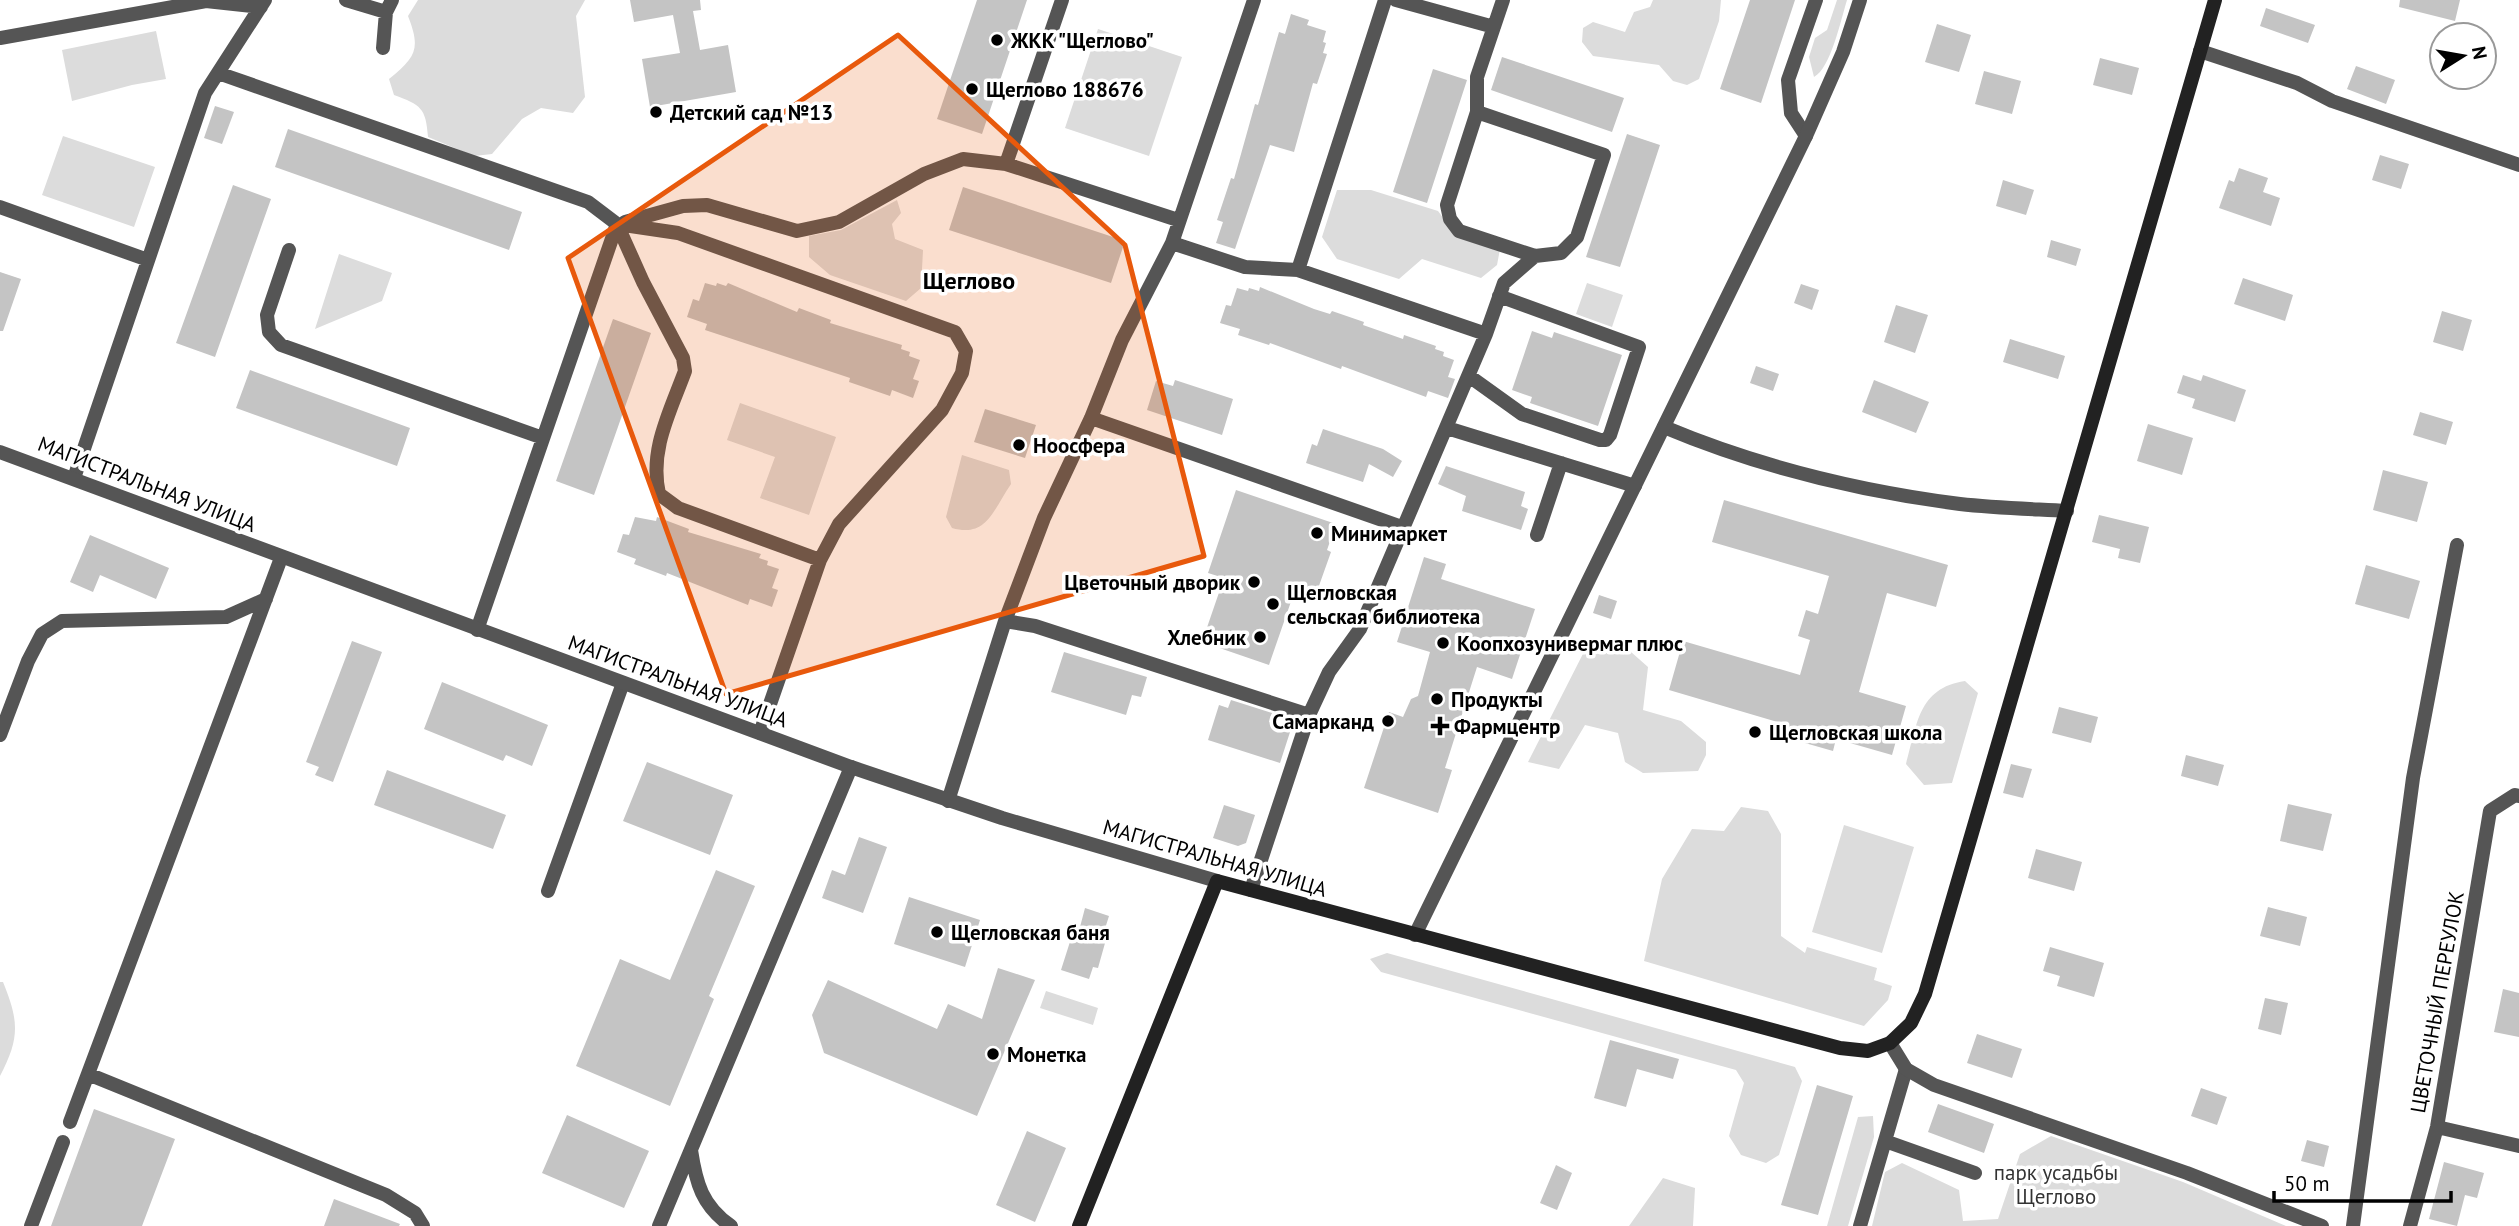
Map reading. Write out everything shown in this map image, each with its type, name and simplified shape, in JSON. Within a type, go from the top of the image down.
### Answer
[{"type":"main road","points":[[1890,1043],[1911,1023],[1925,993],[2215,0]]},
{"type":"main road","points":[[1079,1226],[1217,881]]},
{"type":"main road","name":"МАГИСТРАЛЬНАЯ УЛИЦА","points":[[1217,881],[1840,1048],[1868,1051],[1890,1043]]},
{"type":"street","points":[[346,0],[389,6],[383,48]]},
{"type":"street","points":[[1006,164],[1062,0]]},
{"type":"street","points":[[948,801],[1005,621],[1044,518],[1091,418],[1122,340],[1172,243],[1254,0]]},
{"type":"street","points":[[1298,270],[1385,0]]},
{"type":"street","points":[[1396,0],[1494,27]]},
{"type":"street","points":[[1477,113],[1604,155],[1577,237],[1561,253],[1535,256],[1459,231],[1450,219],[1447,205],[1477,113],[1477,77],[1503,0]]},
{"type":"street","points":[[1806,136],[1791,113],[1788,80],[1816,0]]},
{"type":"street","points":[[1415,935],[1806,136],[1843,52],[1860,0]]},
{"type":"street","points":[[0,38],[206,1],[263,3]]},
{"type":"street","points":[[74,478],[205,93],[263,3]]},
{"type":"street","points":[[2200,51],[2297,83],[2332,101],[2519,165]]},
{"type":"street","points":[[218,73],[588,202],[617,224],[643,282],[683,359],[685,371],[655,460],[653,470],[659,494],[678,508],[820,560]]},
{"type":"street","points":[[617,224],[683,206],[707,205],[797,231],[839,222],[924,174],[963,159],[1006,164],[1178,220]]},
{"type":"street","points":[[0,207],[148,260]]},
{"type":"street","points":[[477,629],[617,224]]},
{"type":"street","points":[[617,224],[678,233],[955,332],[966,351],[962,373],[942,410],[839,524],[820,560],[760,733]]},
{"type":"street","points":[[1172,243],[1245,267],[1298,270],[1486,334]]},
{"type":"street","points":[[289,250],[267,315],[269,332],[281,345],[543,438]]},
{"type":"street","points":[[1251,890],[1309,715],[1329,672],[1360,629],[1469,376],[1504,283],[1535,256]]},
{"type":"street","points":[[1469,376],[1522,414],[1600,440],[1606,440],[1610,435],[1639,347],[1499,296]]},
{"type":"street","points":[[1091,418],[1402,527]]},
{"type":"street","points":[[1447,428],[1635,486]]},
{"type":"street","points":[[1664,428],[1730,454],[1868,488],[1961,504],[2067,511]]},
{"type":"street","name":"МАГИСТРАЛЬНАЯ УЛИЦА","points":[[0,452],[281,558],[948,801],[1217,881]]},
{"type":"street","points":[[1537,535],[1561,463]]},
{"type":"street","points":[[2353,1226],[2413,778],[2457,545]]},
{"type":"street","points":[[70,1122],[281,558]]},
{"type":"street","points":[[0,735],[28,661],[42,634],[62,621],[226,617],[265,599]]},
{"type":"street","points":[[1005,621],[1035,626],[1309,715]]},
{"type":"street","points":[[548,891],[624,683]]},
{"type":"street","points":[[659,1226],[850,766]]},
{"type":"street","name":"ЦВЕТОЧНЫЙ ПЕРЕУЛОК","points":[[2410,1226],[2437,1127],[2490,811],[2517,795]]},
{"type":"street","points":[[1890,1043],[1906,1069],[1934,1085],[2187,1173],[2322,1226]]},
{"type":"street","points":[[1860,1226],[1906,1069]]},
{"type":"street","points":[[88,1074],[386,1195],[415,1213],[423,1226]]},
{"type":"street","points":[[2437,1127],[2519,1146]]},
{"type":"street","points":[[1885,1141],[1975,1173]]},
{"type":"street","points":[[31,1226],[63,1142]]},
{"type":"street","points":[[691,1149],[696,1184],[717,1216],[731,1226]]},
{"type":"highlighted area","points":[[898,35],[1125,245],[1204,556],[904,645],[726,694],[568,258]]},
{"type":"green space","points":[[418,0],[585,0],[576,16],[585,97],[573,113],[541,108],[522,119],[492,154],[474,156],[428,137],[426,120],[420,109],[394,95],[389,79],[405,65],[414,52],[414,37],[408,16]]},
{"type":"green space","points":[[1653,0],[1721,0],[1719,21],[1699,79],[1687,85],[1673,81],[1659,65],[1593,56],[1582,42],[1583,28],[1593,22],[1625,32],[1634,12],[1650,7]]},
{"type":"green space","points":[[1837,0],[1847,0],[1830,54],[1814,77],[1809,57],[1815,38],[1827,30]]},
{"type":"green space","points":[[1098,29],[1182,57],[1149,156],[1065,128]]},
{"type":"green space","points":[[156,31],[166,79],[72,101],[62,50]]},
{"type":"green space","points":[[63,136],[155,167],[134,227],[42,195]]},
{"type":"green space","points":[[1337,190],[1371,190],[1438,211],[1456,235],[1500,249],[1497,265],[1481,278],[1422,259],[1399,279],[1337,259],[1322,237]]},
{"type":"green space","points":[[897,200],[901,213],[892,224],[895,239],[923,250],[921,288],[906,301],[830,275],[809,257],[809,236],[841,230]]},
{"type":"green space","points":[[339,254],[392,273],[382,301],[315,329]]},
{"type":"green space","points":[[1587,283],[1623,295],[1612,327],[1576,314]]},
{"type":"green space","points":[[740,403],[836,437],[809,515],[760,498],[775,457],[727,440]]},
{"type":"green space","points":[[962,455],[1009,470],[1011,484],[988,520],[973,529],[964,530],[952,528],[946,517]]},
{"type":"green space","points":[[1590,640],[1622,644],[1648,667],[1643,710],[1681,721],[1706,742],[1706,755],[1698,771],[1643,773],[1625,762],[1618,733],[1585,725],[1559,769],[1528,762]]},
{"type":"green space","points":[[1965,681],[1978,693],[1952,783],[1924,785],[1906,764],[1917,722],[1929,700],[1938,691]]},
{"type":"green space","points":[[1741,807],[1768,811],[1781,834],[1781,936],[1805,953],[1807,947],[1877,968],[1874,980],[1892,986],[1888,1000],[1864,1026],[1644,961],[1662,879],[1692,829],[1724,831]]},
{"type":"green space","points":[[1844,825],[1914,847],[1882,953],[1812,932]]},
{"type":"green space","points":[[1387,953],[1795,1067],[1802,1081],[1779,1155],[1766,1163],[1741,1155],[1729,1136],[1744,1083],[1736,1070],[1381,972],[1370,959]]},
{"type":"green space","points":[[0,982],[3,982],[12,1008],[15,1029],[11,1051],[0,1076]]},
{"type":"green space","points":[[1046,991],[1098,1008],[1093,1025],[1040,1008]]},
{"type":"green space","points":[[1873,1116],[1874,1137],[1848,1226],[1827,1226],[1858,1117]]},
{"type":"green space","name":"парк усадьбы Щеглово","points":[[2051,1136],[2183,1182],[2286,1226],[1872,1226],[1885,1172],[1902,1163],[1959,1190],[1963,1221],[1998,1219],[2020,1154]]},
{"type":"green space","points":[[1663,1178],[1695,1188],[1693,1226],[1629,1226]]},
{"type":"building","points":[[630,0],[700,0],[701,10],[693,11],[700,50],[728,45],[736,92],[650,107],[642,59],[680,53],[673,15],[634,22]]},
{"type":"building","points":[[977,0],[1027,0],[982,134],[937,119]]},
{"type":"building","points":[[1750,0],[1795,0],[1761,103],[1720,89]]},
{"type":"building","points":[[2400,0],[2460,0],[2455,21],[2399,7]]},
{"type":"building","points":[[2266,8],[2315,25],[2308,43],[2260,26]]},
{"type":"building","points":[[1291,14],[1309,20],[1307,25],[1326,31],[1323,53],[1327,54],[1317,84],[1313,83],[1294,152],[1270,145],[1235,249],[1216,243],[1223,222],[1217,220],[1231,178],[1234,179],[1279,32],[1285,34]]},
{"type":"building","points":[[1937,24],[1971,35],[1959,72],[1925,62]]},
{"type":"building","points":[[1502,57],[1624,98],[1612,132],[1491,90]]},
{"type":"building","points":[[2100,58],[2139,68],[2132,95],[2093,85]]},
{"type":"building","points":[[2356,66],[2395,80],[2386,104],[2347,89]]},
{"type":"building","points":[[1433,69],[1467,80],[1427,203],[1393,192]]},
{"type":"building","points":[[1984,71],[2021,81],[2012,114],[1975,104]]},
{"type":"building","points":[[215,106],[234,112],[222,144],[204,138]]},
{"type":"building","points":[[288,129],[522,212],[509,250],[275,167]]},
{"type":"building","points":[[1627,134],[1660,145],[1620,267],[1586,257]]},
{"type":"building","points":[[2380,155],[2409,164],[2401,189],[2372,180]]},
{"type":"building","points":[[2239,168],[2268,178],[2263,192],[2280,198],[2271,226],[2219,208],[2229,180],[2234,182]]},
{"type":"building","points":[[2003,180],[2034,190],[2026,215],[1996,206]]},
{"type":"building","points":[[233,185],[271,199],[215,357],[176,343]]},
{"type":"building","points":[[963,187],[1125,241],[1111,283],[949,230]]},
{"type":"building","points":[[2051,240],[2081,249],[2076,266],[2047,257]]},
{"type":"building","points":[[0,272],[21,279],[3,331],[0,331]]},
{"type":"building","points":[[2243,278],[2293,295],[2285,321],[2234,304]]},
{"type":"building","points":[[705,283],[726,286],[728,283],[797,312],[799,308],[831,320],[830,323],[902,345],[901,349],[910,352],[909,356],[920,360],[913,379],[919,381],[913,398],[892,390],[890,396],[849,382],[850,378],[705,330],[707,324],[687,317],[693,299],[699,301]]},
{"type":"building","points":[[1801,284],[1819,290],[1812,310],[1794,303]]},
{"type":"building","points":[[1260,287],[1314,309],[1330,314],[1332,311],[1364,322],[1363,325],[1403,339],[1404,335],[1436,346],[1435,349],[1444,352],[1443,356],[1454,360],[1448,377],[1455,379],[1448,398],[1428,391],[1426,397],[1342,366],[1341,369],[1270,343],[1269,345],[1238,335],[1240,329],[1220,323],[1226,305],[1231,306],[1237,288],[1259,291]]},
{"type":"building","points":[[1896,305],[1928,315],[1915,353],[1884,342]]},
{"type":"building","points":[[2442,311],[2472,320],[2463,351],[2433,342]]},
{"type":"building","points":[[613,319],[651,333],[594,495],[556,481]]},
{"type":"building","points":[[1532,331],[1552,338],[1554,332],[1622,355],[1598,426],[1530,403],[1532,397],[1512,390]]},
{"type":"building","points":[[2010,339],[2065,356],[2058,379],[2003,362]]},
{"type":"building","points":[[1756,366],[1779,374],[1773,391],[1750,383]]},
{"type":"building","points":[[250,370],[410,428],[397,466],[236,408]]},
{"type":"building","points":[[2183,375],[2201,381],[2203,375],[2246,390],[2235,422],[2192,408],[2195,399],[2177,393]]},
{"type":"building","points":[[1175,380],[1233,399],[1222,435],[1147,410],[1156,381],[1173,386]]},
{"type":"building","points":[[1874,380],[1929,402],[1916,433],[1862,412]]},
{"type":"building","points":[[985,409],[1036,425],[1025,458],[974,442]]},
{"type":"building","points":[[2420,412],[2453,422],[2446,445],[2413,435]]},
{"type":"building","points":[[2148,424],[2193,438],[2182,475],[2137,461]]},
{"type":"building","points":[[1323,429],[1383,449],[1402,461],[1393,477],[1369,464],[1363,482],[1306,463],[1312,444],[1317,446]]},
{"type":"building","points":[[1446,466],[1525,492],[1521,506],[1528,509],[1521,530],[1462,511],[1466,496],[1438,484]]},
{"type":"building","points":[[2383,470],[2428,482],[2417,522],[2373,510]]},
{"type":"building","points":[[1236,490],[1336,524],[1327,550],[1331,552],[1315,597],[1295,590],[1269,665],[1202,642],[1224,578],[1208,573]]},
{"type":"building","points":[[1724,500],[1948,565],[1936,607],[1887,593],[1859,692],[1906,706],[1892,755],[1836,739],[1833,751],[1784,737],[1788,725],[1669,690],[1683,641],[1800,675],[1810,640],[1798,636],[1806,610],[1818,614],[1829,576],[1712,542]]},
{"type":"building","points":[[2099,515],[2149,527],[2140,563],[2118,558],[2120,549],[2092,542]]},
{"type":"building","points":[[635,517],[656,521],[657,517],[689,529],[688,532],[761,554],[759,558],[768,561],[767,565],[779,569],[772,588],[778,590],[772,607],[750,599],[748,605],[667,573],[666,576],[634,564],[636,559],[617,552],[623,534],[629,535]]},
{"type":"building","points":[[90,535],[169,568],[156,599],[100,575],[93,592],[70,582]]},
{"type":"building","points":[[1424,557],[1446,564],[1441,579],[1535,609],[1512,679],[1477,667],[1445,768],[1452,770],[1438,813],[1364,788],[1389,712],[1403,717],[1411,699],[1418,696],[1430,652],[1397,642]]},
{"type":"building","points":[[2366,565],[2420,581],[2409,619],[2355,604]]},
{"type":"building","points":[[1599,595],[1617,601],[1611,619],[1593,613]]},
{"type":"building","points":[[352,641],[382,652],[333,782],[315,775],[319,767],[306,762]]},
{"type":"building","points":[[1064,652],[1147,677],[1141,697],[1132,695],[1126,715],[1051,692]]},
{"type":"building","points":[[442,682],[548,725],[532,766],[506,755],[503,761],[424,729]]},
{"type":"building","points":[[1231,700],[1272,713],[1269,722],[1291,729],[1280,763],[1208,740],[1219,705],[1228,708]]},
{"type":"building","points":[[2059,707],[2098,717],[2091,743],[2052,733]]},
{"type":"building","points":[[2186,755],[2224,765],[2218,786],[2181,776]]},
{"type":"building","points":[[647,762],[733,795],[710,855],[623,821]]},
{"type":"building","points":[[2011,764],[2032,769],[2023,798],[2003,793]]},
{"type":"building","points":[[387,770],[506,815],[493,849],[374,805]]},
{"type":"building","points":[[2288,804],[2332,814],[2323,851],[2280,841]]},
{"type":"building","points":[[1224,805],[1255,815],[1246,843],[1238,846],[1213,838]]},
{"type":"building","points":[[859,837],[887,847],[863,913],[822,898],[832,870],[845,875]]},
{"type":"building","points":[[2036,849],[2082,862],[2074,891],[2028,878]]},
{"type":"building","points":[[716,870],[755,886],[709,996],[714,999],[670,1106],[576,1066],[620,959],[670,980]]},
{"type":"building","name":"Щегловская баня","points":[[909,897],[980,920],[965,967],[894,944]]},
{"type":"building","points":[[2268,907],[2307,917],[2300,946],[2260,936]]},
{"type":"building","points":[[1085,908],[1109,916],[1103,935],[1107,936],[1098,968],[1093,967],[1089,979],[1061,970],[1075,926],[1080,927]]},
{"type":"building","points":[[2050,947],[2104,963],[2094,997],[2057,986],[2060,976],[2043,971]]},
{"type":"building","points":[[998,968],[1035,980],[977,1116],[824,1053],[812,1015],[828,980],[937,1029],[948,1004],[982,1019]]},
{"type":"building","points":[[2503,989],[2519,993],[2519,1037],[2494,1032]]},
{"type":"building","points":[[2265,998],[2288,1003],[2281,1035],[2258,1029]]},
{"type":"building","points":[[1977,1034],[2022,1049],[2012,1078],[1967,1063]]},
{"type":"building","points":[[1610,1040],[1679,1059],[1673,1079],[1637,1069],[1626,1107],[1594,1098]]},
{"type":"building","points":[[1817,1085],[1853,1096],[1818,1215],[1781,1205]]},
{"type":"building","points":[[2201,1088],[2227,1097],[2217,1125],[2191,1116]]},
{"type":"building","points":[[1938,1104],[1994,1124],[1984,1153],[1928,1132]]},
{"type":"building","points":[[94,1109],[175,1139],[142,1226],[51,1226]]},
{"type":"building","points":[[567,1115],[649,1151],[624,1208],[542,1173]]},
{"type":"building","points":[[1027,1131],[1066,1148],[1035,1222],[996,1205]]},
{"type":"building","points":[[2307,1140],[2329,1146],[2324,1167],[2301,1161]]},
{"type":"building","points":[[2444,1162],[2484,1173],[2477,1198],[2465,1195],[2457,1226],[2429,1219]]},
{"type":"building","points":[[1556,1165],[1572,1173],[1557,1210],[1540,1203]]},
{"type":"building","points":[[334,1199],[400,1224],[324,1226]]},
{"type":"place","name":"ЖКК \"Щеглово\"","points":[[997,40]]},
{"type":"place","name":"Щеглово 188676","points":[[972,89]]},
{"type":"place","name":"Детский сад №13","points":[[656,112]]},
{"type":"place","name":"Ноосфера","points":[[1019,445]]},
{"type":"place","name":"Минимаркет","points":[[1317,533]]},
{"type":"place","name":"Цветочный дворик","points":[[1254,582]]},
{"type":"place","name":"Щегловская сельская библиотека","points":[[1273,604]]},
{"type":"place","name":"Хлебник","points":[[1260,637]]},
{"type":"place","name":"Коопхозунивермаг плюс","points":[[1443,643]]},
{"type":"place","name":"Продукты","points":[[1437,699]]},
{"type":"place","name":"Самарканд","points":[[1388,721]]},
{"type":"place","name":"Фармцентр","points":[[1440,726]]},
{"type":"place","name":"Щегловская школа","points":[[1755,732]]},
{"type":"place","name":"Щегловская баня","points":[[937,932]]},
{"type":"place","name":"Монетка","points":[[993,1054]]},
{"type":"district","name":"Щеглово","points":[[969,280]]}]
